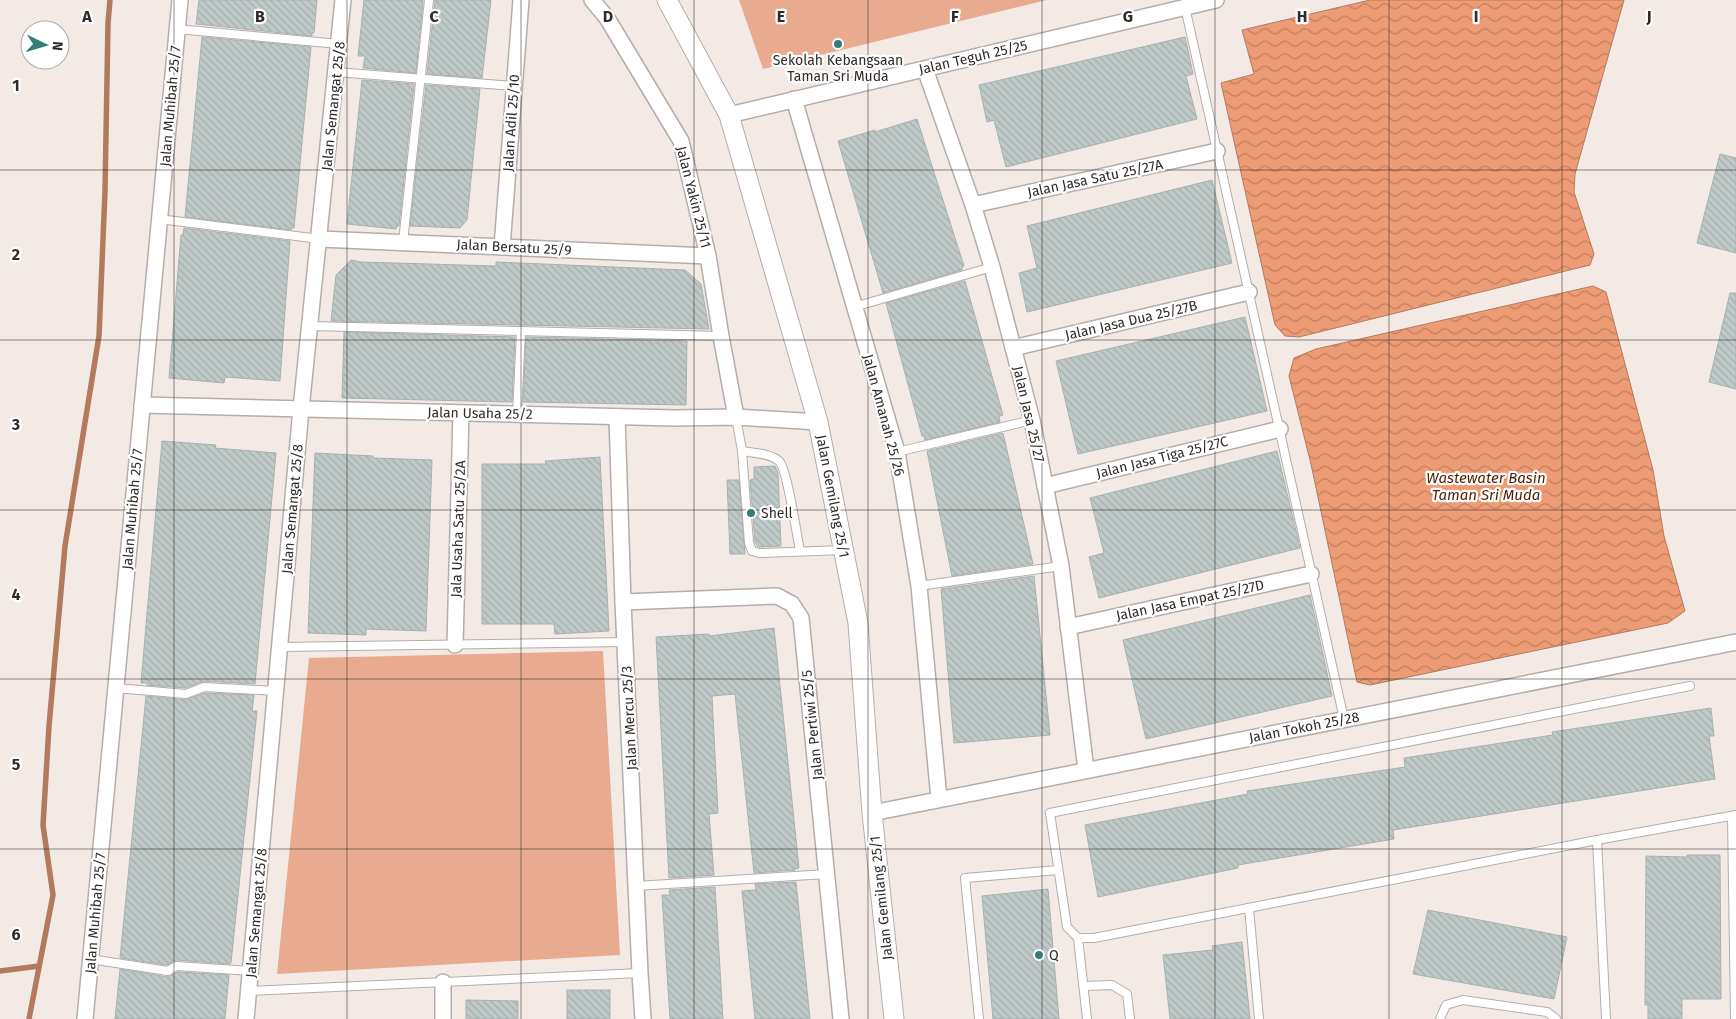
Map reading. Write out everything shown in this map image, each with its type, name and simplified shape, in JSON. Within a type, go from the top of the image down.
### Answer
[{"type":"street","name":"Jalan Muhibah 25/7","points":[[85,1019],[180,0]]},
{"type":"street","name":"Jalan Semangat 25/8","points":[[246,1019],[301,409],[320,239],[343,0]]},
{"type":"street","name":"Jalan Adil 25/10","points":[[502,247],[520,0]]},
{"type":"street","name":"Jalan Yakin 25/11","points":[[592,0],[608,18],[681,141],[708,256],[736,417]]},
{"type":"street","name":"Jalan Gemilang 25/1","points":[[666,0],[729,115],[818,422],[858,624],[872,813],[894,1019]]},
{"type":"street","name":"Jalan Teguh 25/25","points":[[729,115],[1216,0]]},
{"type":"street","name":"Jalan Jasa 25/27","points":[[925,69],[973,205],[992,267],[1032,420],[1060,566],[1086,770]]},
{"type":"street","name":"Jalan Amanah 25/26","points":[[794,99],[897,452],[919,586],[939,799]]},
{"type":"street","name":"Jalan Jasa Satu 25/27A","points":[[973,205],[1217,151]]},
{"type":"street","name":"Jalan Bersatu 25/9","points":[[320,239],[708,256]]},
{"type":"street","name":"Jalan Jasa Dua 25/27B","points":[[1013,348],[1249,292]]},
{"type":"street","name":"Jalan Usaha 25/2","points":[[142,405],[617,417],[736,417],[818,422]]},
{"type":"street","name":"Jala Usaha Satu 25/2A","points":[[455,644],[461,413]]},
{"type":"street","name":"Jalan Mercu 25/3","points":[[617,417],[623,602],[643,1019]]},
{"type":"street","name":"Jalan Jasa Tiga 25/27C","points":[[1045,486],[1280,429]]},
{"type":"street","name":"Jalan Jasa Empat 25/27D","points":[[1068,627],[1312,574]]},
{"type":"street","name":"Jalan Pertiwi 25/5","points":[[623,602],[778,596],[792,604],[801,618],[841,1019]]},
{"type":"street","name":"Jalan Tokoh 25/28","points":[[872,813],[1736,642]]},
{"type":"street","points":[[443,982],[443,1019]]},
{"type":"lane","points":[[403,242],[429,0]]},
{"type":"lane","points":[[1185,7],[1344,719]]},
{"type":"lane","points":[[177,29],[339,44]]},
{"type":"lane","points":[[336,72],[514,86]]},
{"type":"lane","points":[[159,219],[320,239]]},
{"type":"lane","points":[[854,307],[992,267]]},
{"type":"lane","points":[[310,326],[721,336]]},
{"type":"lane","points":[[518,414],[521,331]]},
{"type":"lane","points":[[736,417],[742,451],[749,543],[752,551],[759,553],[844,550]]},
{"type":"lane","points":[[897,452],[1032,420]]},
{"type":"lane","points":[[742,451],[772,456],[781,462],[800,551]]},
{"type":"lane","points":[[919,586],[1060,566]]},
{"type":"lane","points":[[280,648],[625,642]]},
{"type":"lane","points":[[1087,1019],[1078,938],[1067,928],[1050,813],[1690,686]]},
{"type":"lane","points":[[116,688],[186,694],[204,687],[276,691]]},
{"type":"lane","points":[[1078,938],[1094,938],[1734,815],[1735,1019]]},
{"type":"lane","points":[[1597,840],[1606,1019]]},
{"type":"lane","points":[[979,1019],[965,878],[1058,870]]},
{"type":"lane","points":[[636,886],[827,874]]},
{"type":"lane","points":[[1249,908],[1259,1019]]},
{"type":"lane","points":[[90,959],[168,971],[176,966],[251,971]]},
{"type":"lane","points":[[249,991],[640,973]]},
{"type":"lane","points":[[1084,986],[1112,985],[1127,994],[1130,1019]]},
{"type":"lane","points":[[1440,1019],[1446,1004],[1463,1000],[1547,1012],[1556,1019]]},
{"type":"shaded area","points":[[739,0],[1047,0],[763,69]]},
{"type":"shaded area","points":[[603,651],[620,955],[277,974],[309,658]]},
{"type":"water","points":[[1370,0],[1624,0],[1575,174],[1574,192],[1594,254],[1590,265],[1299,337],[1285,336],[1275,325],[1221,83],[1254,74],[1242,30]]},
{"type":"water","name":"Wastewater Basin Taman Sri Muda","points":[[1593,286],[1606,292],[1653,470],[1664,536],[1685,611],[1668,623],[1370,685],[1357,682],[1311,464],[1289,376],[1294,358],[1316,349]]},
{"type":"building","points":[[199,0],[317,0],[314,33],[312,33],[312,36],[196,24]]},
{"type":"building","points":[[364,0],[423,0],[416,73],[363,68],[365,56],[358,56]]},
{"type":"building","points":[[435,0],[491,0],[482,78],[427,74]]},
{"type":"building","points":[[202,37],[311,47],[294,228],[291,228],[291,230],[185,217]]},
{"type":"building","points":[[1185,37],[1193,74],[1186,76],[1197,119],[1006,167],[994,120],[987,122],[979,85]]},
{"type":"building","points":[[362,80],[414,84],[399,226],[396,229],[347,224]]},
{"type":"building","points":[[426,85],[480,89],[467,220],[460,228],[410,226]]},
{"type":"building","points":[[917,119],[964,266],[962,270],[883,293],[838,141]]},
{"type":"building","points":[[1720,154],[1736,158],[1736,253],[1697,243]]},
{"type":"building","points":[[1212,180],[1232,263],[1027,312],[1019,273],[1037,268],[1027,226]]},
{"type":"building","points":[[184,228],[290,241],[280,381],[225,377],[224,383],[169,378],[181,235],[183,235]]},
{"type":"building","points":[[351,260],[361,262],[496,266],[496,262],[685,270],[701,284],[709,329],[331,321],[336,275]]},
{"type":"building","points":[[965,281],[1003,415],[999,416],[1000,422],[925,440],[924,436],[922,436],[886,303]]},
{"type":"building","points":[[1730,293],[1736,293],[1736,389],[1709,382]]},
{"type":"building","points":[[1245,317],[1267,411],[1078,454],[1056,361]]},
{"type":"building","points":[[344,332],[515,337],[512,402],[342,398]]},
{"type":"building","points":[[526,337],[687,341],[686,405],[523,402]]},
{"type":"building","points":[[1003,433],[1033,564],[952,576],[927,451]]},
{"type":"building","points":[[162,441],[216,445],[215,448],[276,453],[255,684],[204,681],[185,688],[141,683]]},
{"type":"building","points":[[1277,451],[1300,548],[1099,598],[1089,557],[1104,553],[1090,498]]},
{"type":"building","points":[[315,453],[373,456],[373,458],[432,460],[426,631],[366,629],[366,635],[308,633]]},
{"type":"building","points":[[600,457],[609,631],[555,634],[554,624],[482,624],[482,464],[546,464],[545,461]]},
{"type":"building","points":[[775,466],[778,473],[781,546],[758,547],[755,542],[750,480],[754,479],[754,467]]},
{"type":"building","points":[[727,480],[739,480],[745,554],[730,554]]},
{"type":"building","points":[[1034,576],[1050,735],[954,743],[941,589]]},
{"type":"building","points":[[1310,595],[1332,696],[1146,739],[1123,640]]},
{"type":"building","points":[[774,628],[799,868],[795,870],[754,873],[735,694],[712,696],[718,813],[709,814],[714,875],[669,878],[656,637],[709,634],[709,636]]},
{"type":"building","points":[[205,693],[254,695],[252,711],[257,711],[231,963],[176,960],[167,965],[120,958],[146,696],[186,700]]},
{"type":"building","points":[[1711,708],[1714,736],[1709,736],[1715,779],[1393,830],[1394,839],[1238,865],[1238,868],[1098,897],[1085,825],[1248,794],[1247,791],[1405,767],[1404,758],[1553,735],[1552,732]]},
{"type":"building","points":[[1687,855],[1720,855],[1721,999],[1682,999],[1682,1019],[1648,1019],[1648,1005],[1645,1005],[1646,856],[1687,857]]},
{"type":"building","points":[[796,882],[810,1019],[755,1019],[742,891],[756,890],[755,884]]},
{"type":"building","points":[[715,887],[723,1019],[670,1019],[662,895],[670,895],[669,890]]},
{"type":"building","points":[[1048,889],[1059,1019],[993,1019],[982,896]]},
{"type":"building","points":[[1428,910],[1567,937],[1554,999],[1413,974]]},
{"type":"building","points":[[1242,942],[1250,1019],[1170,1019],[1163,955],[1213,950],[1212,946]]},
{"type":"building","points":[[120,969],[167,977],[177,972],[229,975],[225,1019],[115,1019]]},
{"type":"building","points":[[567,990],[610,990],[610,1019],[567,1019]]},
{"type":"building","points":[[466,1000],[518,1001],[518,1019],[466,1019]]},
{"type":"waterway","points":[[29,1019],[53,895],[43,825],[49,726],[65,546],[99,336],[110,0]]},
{"type":"waterway","points":[[0,971],[39,966]]},
{"type":"place","name":"Sekolah Kebangsaan Taman Sri Muda","points":[[838,44]]},
{"type":"place","name":"Shell","points":[[751,513]]},
{"type":"place","name":"Q","points":[[1039,955]]}]
